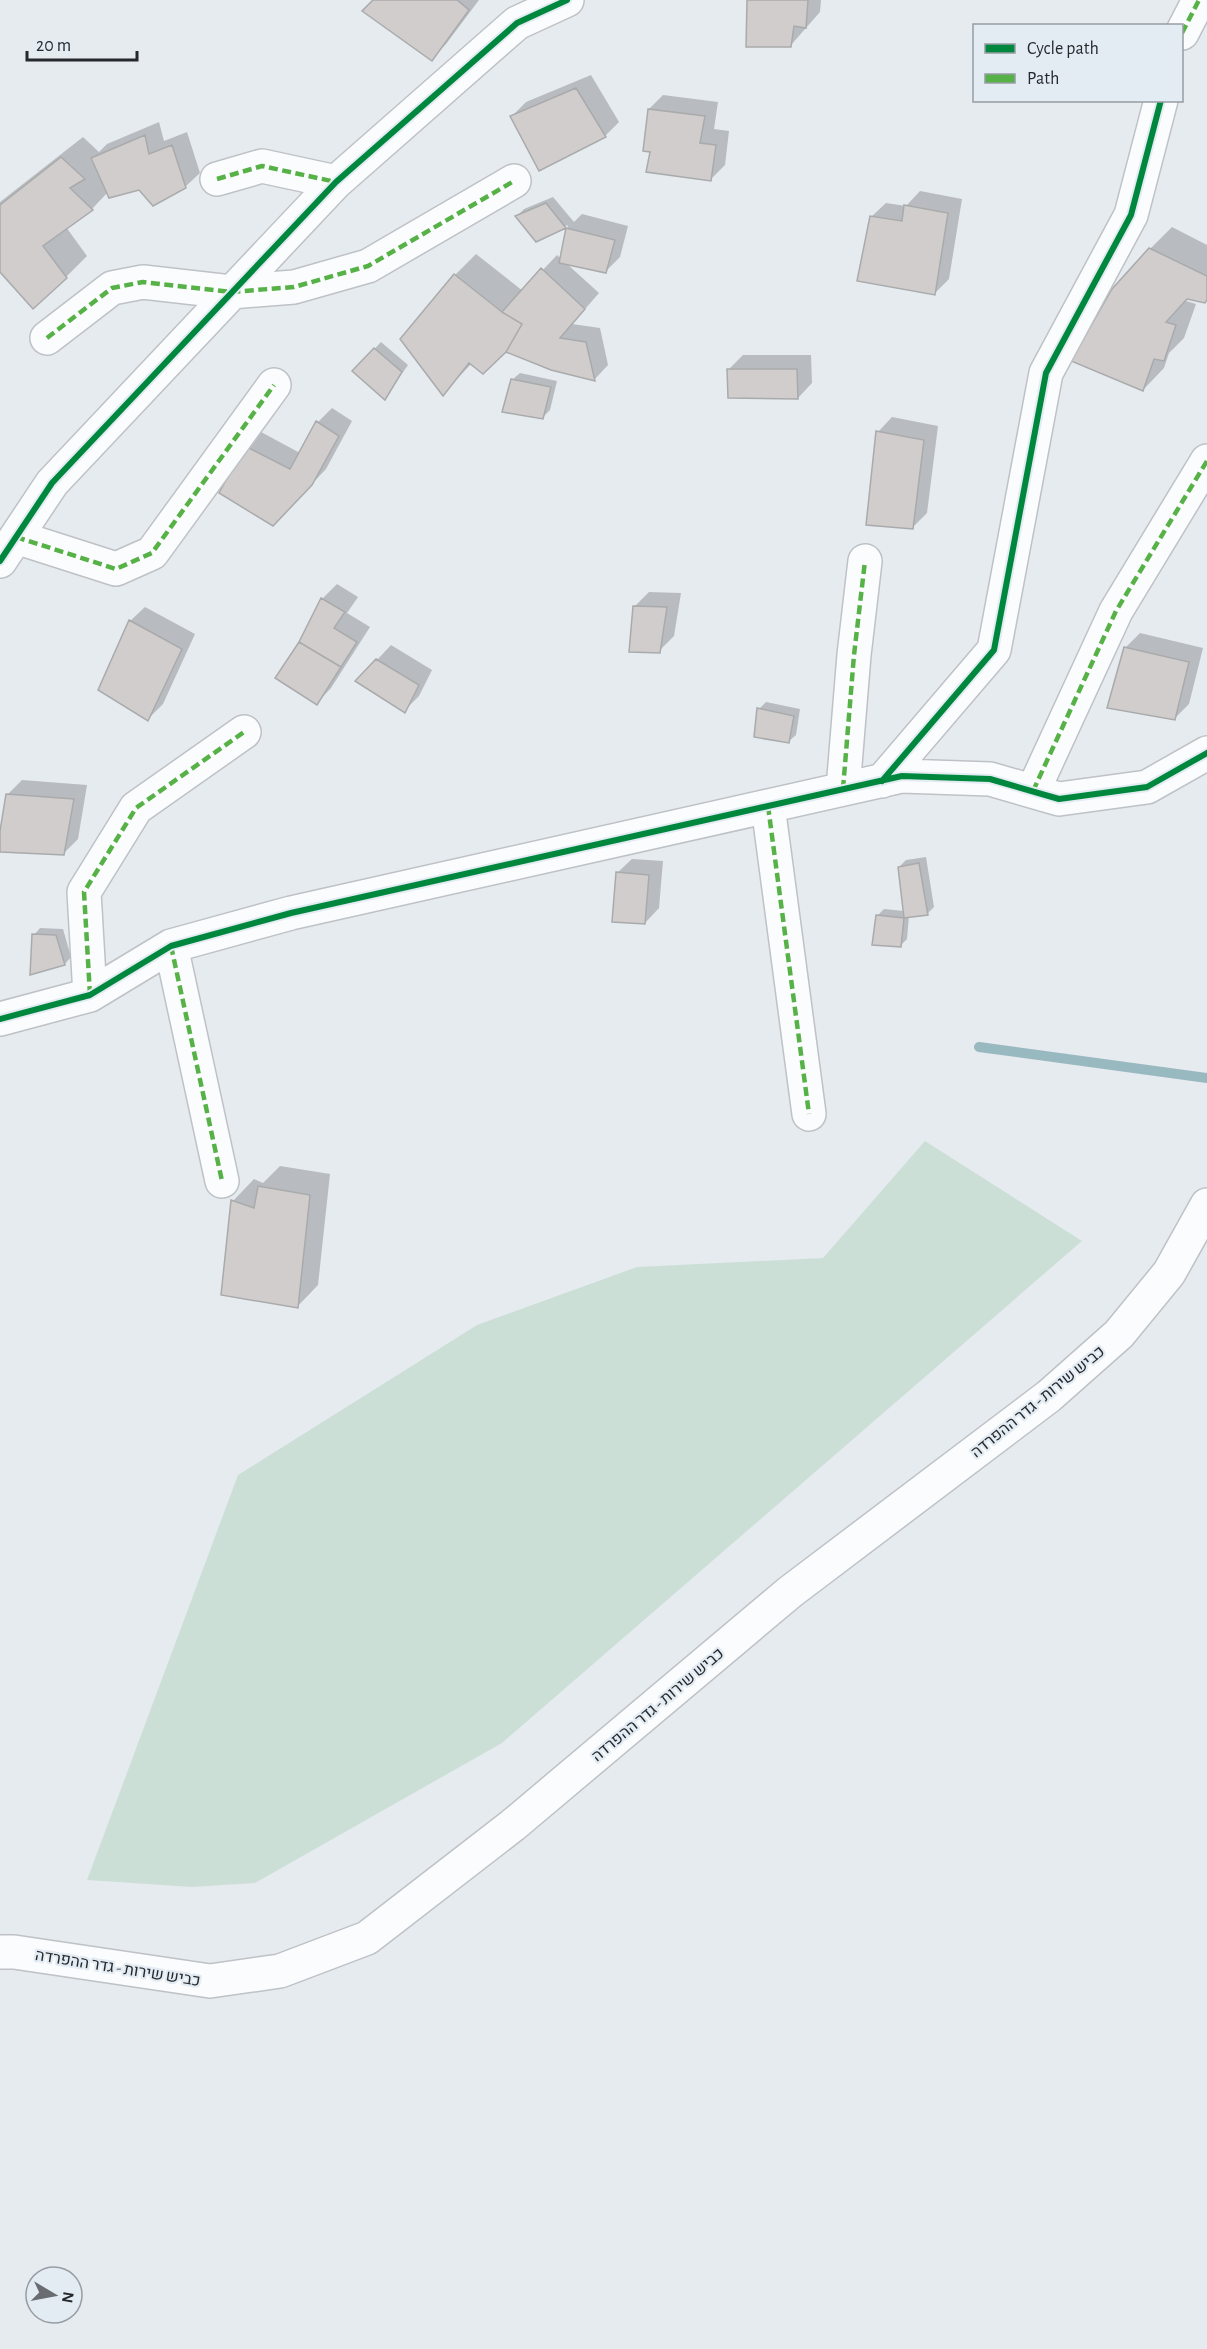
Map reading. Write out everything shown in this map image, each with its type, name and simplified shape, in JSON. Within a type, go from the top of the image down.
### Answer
[{"type":"street","points":[[274,385],[152,553],[116,569],[8,549],[52,483],[336,182],[518,23],[567,0]]},
{"type":"street","points":[[1183,31],[1199,0]]},
{"type":"street","points":[[882,781],[994,651],[1046,373],[1131,215],[1160,102]]},
{"type":"street","points":[[217,178],[262,166],[336,182]]},
{"type":"street","points":[[47,338],[112,288],[143,282],[231,292],[294,287],[368,266],[514,182]]},
{"type":"street","points":[[1033,791],[1116,611],[1207,461]]},
{"type":"street","points":[[843,789],[854,655],[865,561]]},
{"type":"street","points":[[90,995],[84,892],[136,808],[244,732]]},
{"type":"street","points":[[0,1019],[90,995],[171,946],[291,913],[843,789],[902,776],[990,778],[1059,799],[1147,787],[1207,753]]},
{"type":"street","points":[[768,806],[809,1114]]},
{"type":"street","points":[[171,946],[222,1181]]},
{"type":"street","name":"כביש שירות - גדר ההפרדה","points":[[0,1952],[14,1952],[210,1981],[280,1971],[367,1938],[513,1825],[790,1592],[1049,1396],[1126,1326],[1169,1273],[1207,1205]]},
{"type":"green space","points":[[925,1141],[1082,1241],[502,1743],[255,1883],[192,1887],[87,1880],[238,1475],[477,1325],[637,1267],[823,1258]]},
{"type":"building","points":[[373,0],[457,0],[469,10],[432,61],[362,11]]},
{"type":"building","points":[[747,0],[808,0],[806,28],[794,26],[791,47],[746,47]]},
{"type":"building","points":[[576,88],[606,137],[539,171],[510,116]]},
{"type":"building","points":[[648,109],[705,116],[700,143],[716,145],[711,181],[646,172],[650,152],[643,151]]},
{"type":"building","points":[[145,135],[149,154],[172,145],[186,188],[153,206],[139,190],[109,198],[91,158]]},
{"type":"building","points":[[61,157],[85,179],[70,188],[93,210],[43,246],[67,278],[33,309],[0,272],[0,205]]},
{"type":"building","points":[[546,203],[566,228],[536,242],[515,216]]},
{"type":"building","points":[[904,205],[948,213],[935,295],[857,281],[870,216],[902,221]]},
{"type":"building","points":[[566,228],[615,240],[606,273],[559,263]]},
{"type":"building","points":[[1149,248],[1207,276],[1207,300],[1205,303],[1187,299],[1166,322],[1176,325],[1164,361],[1154,359],[1143,391],[1071,361],[1112,289]]},
{"type":"building","points":[[541,268],[585,309],[560,338],[586,342],[595,381],[551,370],[506,352],[522,324],[502,312]]},
{"type":"building","points":[[454,274],[502,312],[522,324],[506,352],[483,374],[469,363],[443,396],[400,339]]},
{"type":"building","points":[[374,348],[402,372],[385,400],[352,371]]},
{"type":"building","points":[[727,369],[797,369],[798,399],[728,398]]},
{"type":"building","points":[[511,379],[551,387],[543,419],[502,412]]},
{"type":"building","points":[[316,421],[339,436],[312,485],[273,526],[219,493],[245,446],[290,469]]},
{"type":"building","points":[[876,431],[924,440],[913,529],[866,525]]},
{"type":"building","points":[[321,598],[345,612],[334,628],[357,642],[341,667],[299,642]]},
{"type":"building","points":[[633,606],[667,607],[660,653],[629,652]]},
{"type":"building","points":[[129,620],[182,649],[148,721],[98,690]]},
{"type":"building","points":[[299,642],[341,667],[317,705],[275,678]]},
{"type":"building","points":[[1124,647],[1189,662],[1175,720],[1107,708]]},
{"type":"building","points":[[376,659],[419,685],[405,713],[355,681]]},
{"type":"building","points":[[757,708],[794,716],[789,743],[754,737]]},
{"type":"building","points":[[6,794],[74,799],[64,855],[0,852],[0,831]]},
{"type":"building","points":[[919,863],[928,915],[904,918],[898,867]]},
{"type":"building","points":[[616,872],[649,875],[645,924],[612,922]]},
{"type":"building","points":[[876,915],[904,918],[901,947],[872,945]]},
{"type":"building","points":[[32,934],[56,935],[65,965],[30,975]]},
{"type":"building","points":[[258,1186],[310,1195],[298,1308],[221,1295],[231,1200],[254,1208]]},
{"type":"waterway","points":[[979,1047],[1207,1078]]},
{"type":"marked path","points":[[1183,31],[1199,0]]},
{"type":"marked path","points":[[217,179],[262,166],[336,182]]},
{"type":"marked path","points":[[47,338],[112,288],[143,282],[231,292],[294,287],[368,266],[514,181]]},
{"type":"marked path","points":[[16,537],[116,569],[152,553],[274,385]]},
{"type":"marked path","points":[[1033,791],[1116,611],[1207,461]]},
{"type":"marked path","points":[[843,789],[854,655],[865,561]]},
{"type":"marked path","points":[[90,995],[84,892],[136,808],[244,732]]},
{"type":"marked path","points":[[768,806],[809,1114]]},
{"type":"marked path","points":[[171,946],[222,1181]]},
{"type":"cycle path","points":[[0,561],[52,483],[336,182],[517,23],[567,0]]},
{"type":"cycle path","points":[[882,781],[994,650],[1046,373],[1131,215],[1160,102]]},
{"type":"cycle path","points":[[0,1019],[90,995],[171,946],[291,913],[902,776],[990,779],[1059,799],[1147,787],[1207,753]]}]
